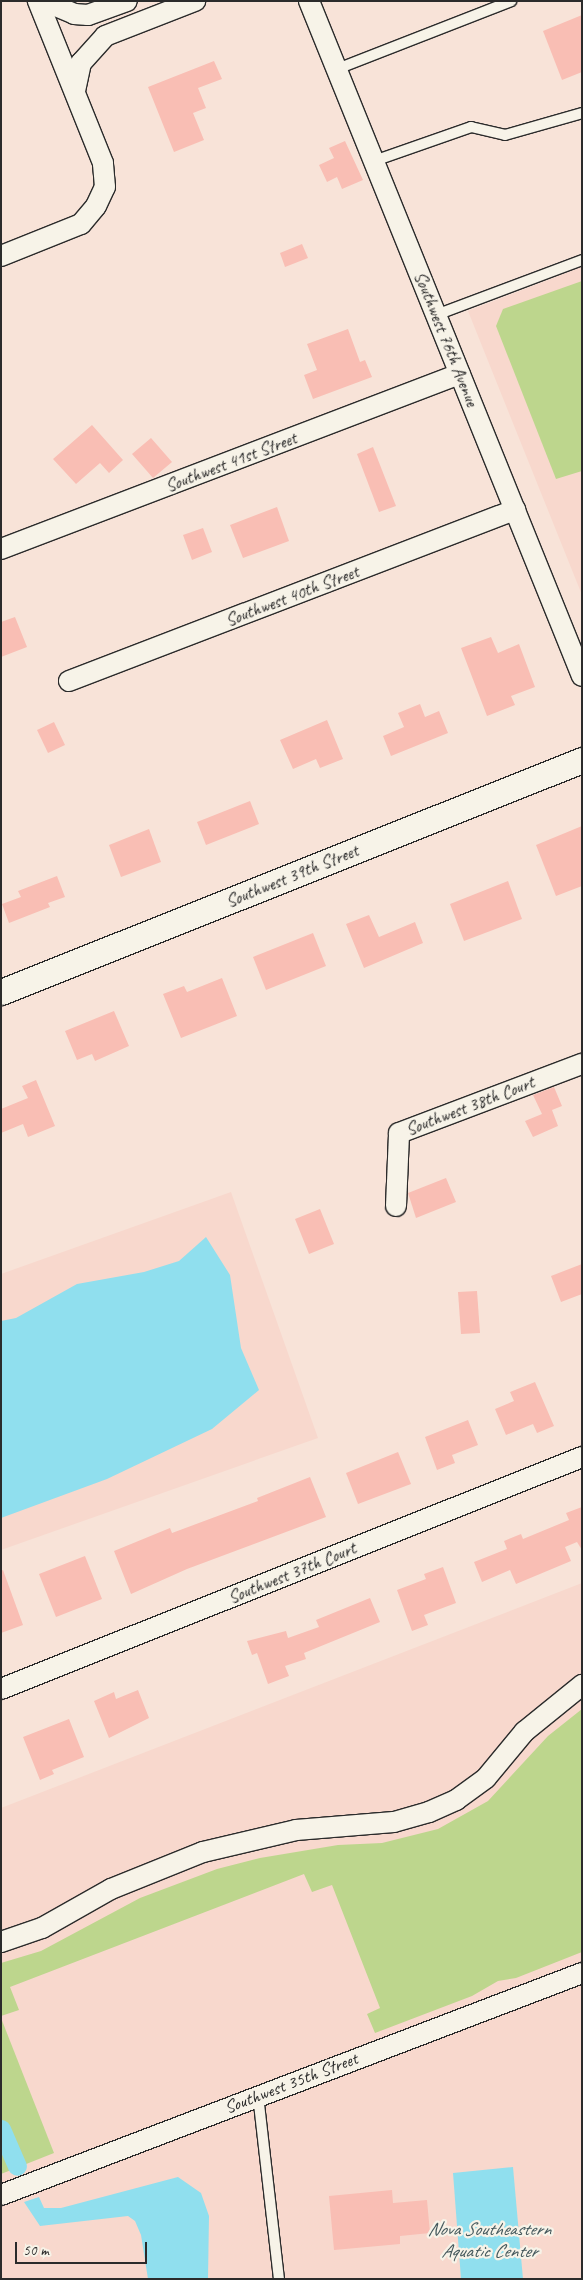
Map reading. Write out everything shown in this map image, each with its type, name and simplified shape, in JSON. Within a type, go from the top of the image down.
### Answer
[{"type":"street","points":[[1,256],[81,224],[102,198],[105,172],[75,91],[38,1]]},
{"type":"street","points":[[44,1],[74,14],[88,15],[127,1]]},
{"type":"street","points":[[75,91],[81,62],[105,36],[195,1]]},
{"type":"street","name":"Southwest 76th Avenue","points":[[309,1],[582,676]]},
{"type":"street","name":"Southwest 41st Street","points":[[1,549],[460,374]]},
{"type":"street","name":"Southwest 40th Street","points":[[69,681],[515,510]]},
{"type":"street","name":"Southwest 39th Street","points":[[1,992],[582,760]]},
{"type":"street","name":"Southwest 38th Court","points":[[396,1206],[399,1133],[582,1064]]},
{"type":"street","name":"Southwest 37th Court","points":[[1,1689],[582,1457]]},
{"type":"street","points":[[1,1942],[42,1928],[111,1890],[202,1852],[296,1830],[394,1822],[428,1812],[456,1800],[486,1778],[524,1732],[582,1685]]},
{"type":"street","name":"Southwest 35th Street","points":[[1,2195],[258,2095],[582,1973]]},
{"type":"lane","points":[[336,69],[511,1]]},
{"type":"lane","points":[[374,161],[471,127],[504,135],[582,113]]},
{"type":"lane","points":[[436,315],[582,260]]},
{"type":"lane","points":[[258,2095],[279,2279]]},
{"type":"shaded area","points":[[582,267],[582,595],[468,311]]},
{"type":"shaded area","points":[[231,1192],[318,1438],[1,1550],[1,1274]]},
{"type":"shaded area","points":[[582,1583],[582,2279],[1,2279],[1,1808]]},
{"type":"green space","points":[[582,281],[582,471],[556,479],[496,326],[503,309]]},
{"type":"green space","points":[[582,1709],[582,1952],[516,1978],[498,1981],[472,1996],[375,2033],[367,2014],[380,2008],[332,1885],[312,1892],[304,1874],[10,1987],[19,2010],[1,2016],[1,1963],[41,1951],[140,1898],[217,1869],[260,1858],[338,1845],[382,1843],[438,1829],[488,1801],[548,1736]]},
{"type":"green space","points":[[1,2018],[54,2153],[1,2174]]},
{"type":"water","points":[[206,1237],[230,1275],[241,1348],[259,1390],[212,1429],[107,1479],[1,1518],[1,1321],[16,1318],[77,1284],[144,1272],[179,1261]]},
{"type":"water","name":"Nova Southeastern Aquatic Center","points":[[513,2167],[523,2279],[461,2279],[453,2173]]},
{"type":"water","points":[[178,2177],[201,2193],[209,2216],[208,2279],[148,2279],[141,2235],[135,2221],[128,2216],[40,2226],[24,2202],[39,2197],[44,2208],[61,2208]]},
{"type":"building","points":[[582,15],[582,72],[562,80],[543,31]]},
{"type":"building","points":[[214,61],[222,79],[198,88],[206,108],[193,113],[204,140],[174,152],[148,87]]},
{"type":"building","points":[[345,141],[363,180],[342,189],[337,177],[327,182],[319,165],[334,158],[329,148]]},
{"type":"building","points":[[302,244],[308,258],[285,267],[280,253]]},
{"type":"building","points":[[348,329],[360,362],[365,360],[372,377],[313,399],[304,375],[317,370],[307,344]]},
{"type":"building","points":[[92,425],[123,460],[109,473],[100,463],[76,484],[53,459]]},
{"type":"building","points":[[151,438],[172,462],[153,478],[132,454]]},
{"type":"building","points":[[373,447],[396,506],[379,512],[357,454]]},
{"type":"building","points":[[277,507],[289,541],[243,558],[230,525]]},
{"type":"building","points":[[203,528],[212,552],[192,560],[183,535]]},
{"type":"building","points":[[15,617],[27,647],[1,657],[1,622]]},
{"type":"building","points":[[491,637],[498,653],[519,644],[535,687],[511,696],[515,705],[487,716],[461,648]]},
{"type":"building","points":[[420,704],[425,717],[439,711],[448,733],[391,756],[383,736],[404,727],[398,713]]},
{"type":"building","points":[[327,720],[343,759],[320,768],[316,759],[293,769],[280,740]]},
{"type":"building","points":[[54,722],[65,745],[48,753],[37,730]]},
{"type":"building","points":[[250,801],[259,824],[206,845],[197,822]]},
{"type":"building","points":[[582,826],[582,886],[556,896],[536,845]]},
{"type":"building","points":[[149,829],[161,862],[121,877],[109,845]]},
{"type":"building","points":[[57,876],[65,897],[48,903],[50,907],[9,923],[2,904],[21,897],[18,891]]},
{"type":"building","points":[[508,881],[522,919],[464,941],[450,904]]},
{"type":"building","points":[[369,915],[379,937],[415,922],[423,943],[364,968],[346,924]]},
{"type":"building","points":[[313,933],[326,966],[266,990],[253,957]]},
{"type":"building","points":[[222,978],[237,1016],[181,1038],[163,994],[184,986],[187,992]]},
{"type":"building","points":[[114,1011],[129,1046],[95,1061],[92,1054],[77,1060],[65,1031]]},
{"type":"building","points":[[36,1080],[55,1126],[28,1137],[23,1124],[1,1133],[1,1109],[28,1098],[22,1086]]},
{"type":"building","points":[[554,1087],[562,1106],[552,1110],[558,1126],[533,1137],[525,1121],[542,1114],[533,1095]]},
{"type":"building","points":[[446,1178],[456,1202],[416,1218],[408,1193]]},
{"type":"building","points":[[320,1209],[334,1244],[309,1254],[295,1219]]},
{"type":"building","points":[[582,1264],[582,1294],[561,1302],[551,1276]]},
{"type":"building","points":[[477,1291],[480,1333],[461,1334],[458,1292]]},
{"type":"building","points":[[535,1382],[554,1426],[537,1433],[533,1424],[506,1435],[495,1409],[514,1401],[510,1392]]},
{"type":"building","points":[[468,1420],[478,1445],[452,1455],[455,1463],[437,1470],[425,1437]]},
{"type":"building","points":[[398,1452],[411,1484],[358,1504],[346,1473]]},
{"type":"building","points":[[310,1477],[326,1517],[187,1569],[131,1594],[114,1551],[170,1528],[172,1533],[258,1501],[257,1498]]},
{"type":"building","points":[[582,1507],[582,1550],[577,1542],[565,1547],[571,1561],[516,1584],[510,1570],[482,1582],[474,1562],[507,1549],[504,1541],[521,1534],[523,1539],[569,1520],[566,1513]]},
{"type":"building","points":[[85,1556],[102,1599],[56,1617],[39,1574]]},
{"type":"building","points":[[443,1567],[456,1603],[424,1615],[428,1625],[412,1631],[397,1590],[426,1579],[424,1574]]},
{"type":"building","points":[[3,1570],[23,1625],[1,1633],[1,1571]]},
{"type":"building","points":[[370,1598],[380,1622],[304,1653],[306,1659],[285,1666],[289,1676],[268,1684],[257,1653],[252,1655],[247,1641],[286,1631],[288,1638],[319,1627],[316,1620]]},
{"type":"building","points":[[138,1690],[149,1718],[109,1738],[94,1701],[114,1692],[116,1699]]},
{"type":"building","points":[[69,1719],[84,1757],[52,1770],[54,1774],[40,1780],[23,1737]]},
{"type":"building","points":[[392,2190],[393,2203],[427,2200],[430,2233],[400,2236],[400,2244],[334,2250],[329,2196]]},
{"type":"waterway","points":[[1,2129],[17,2166]]}]
